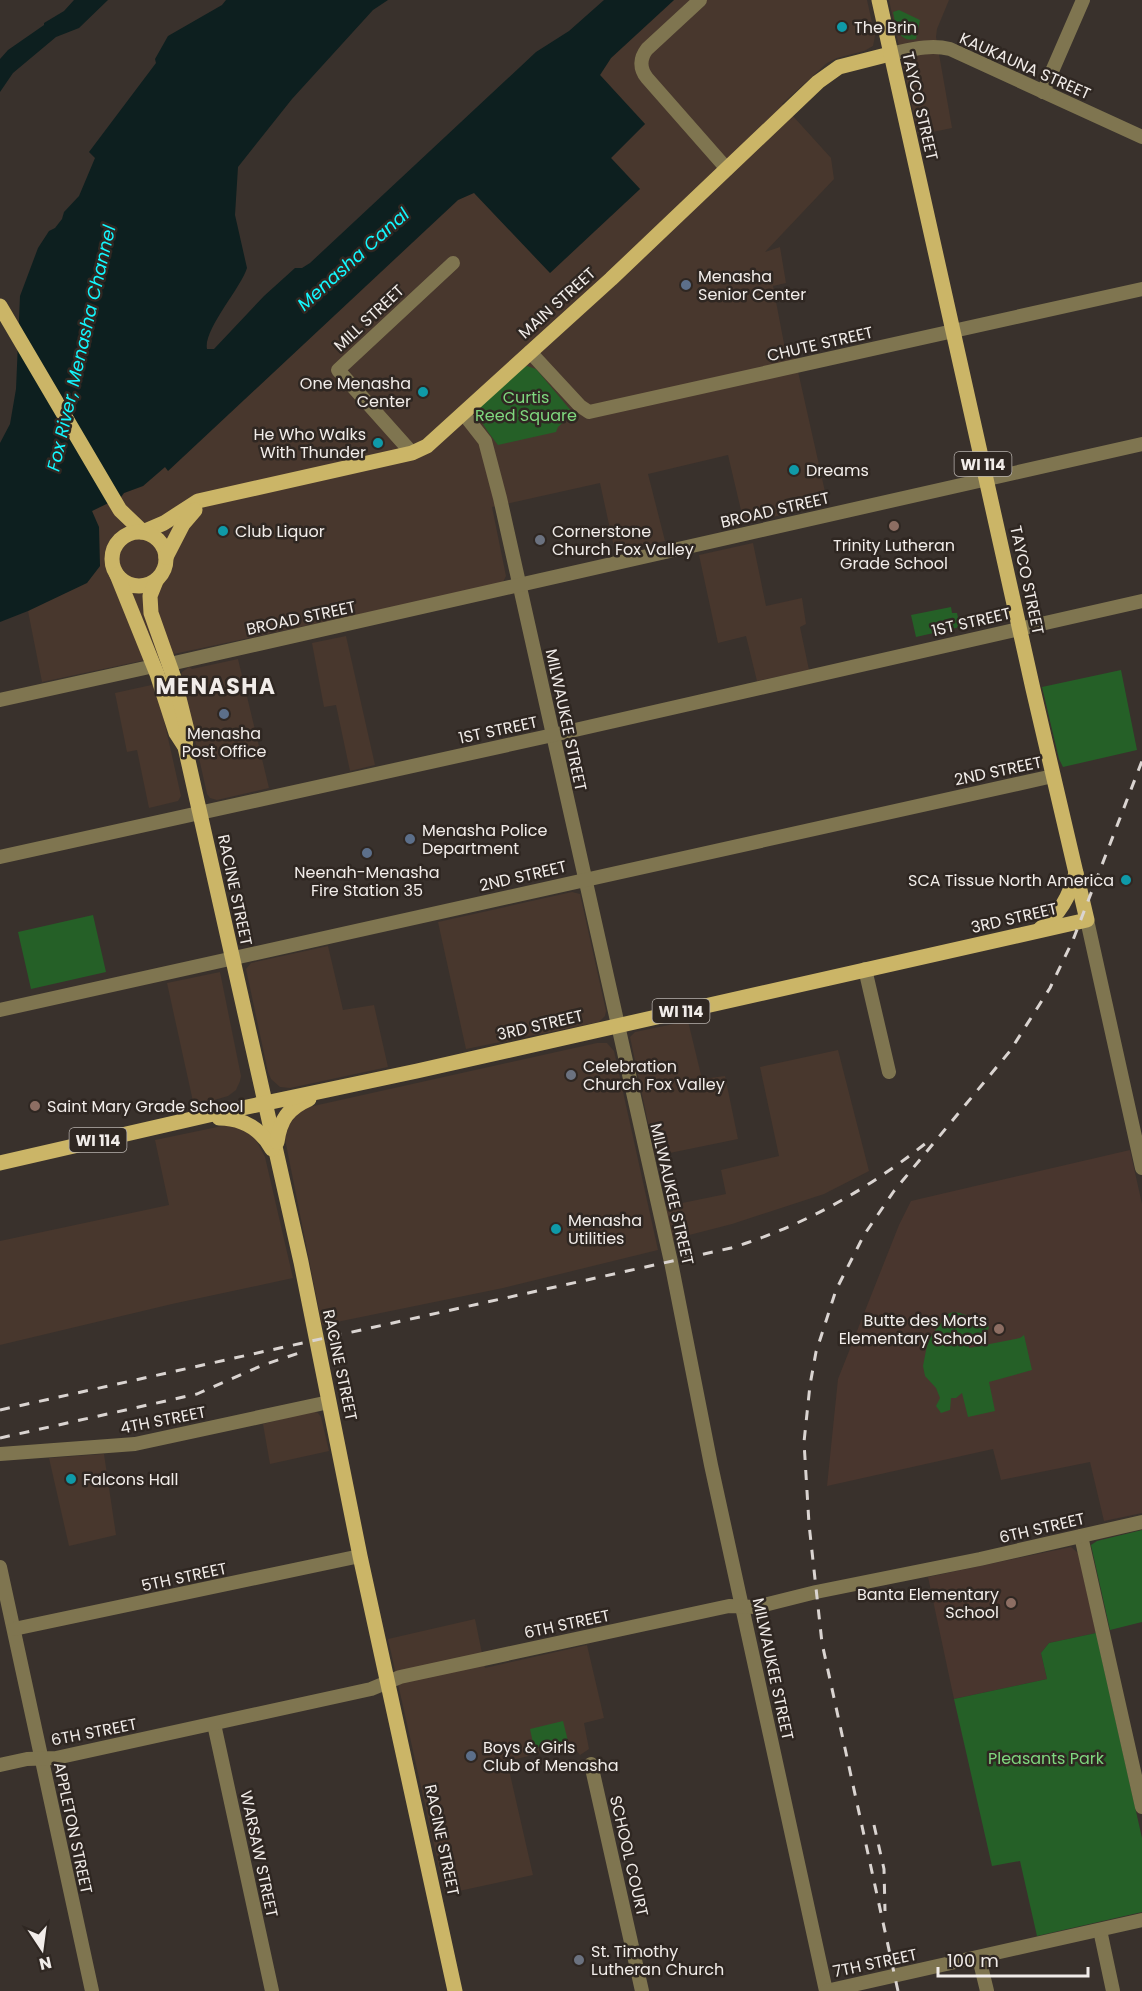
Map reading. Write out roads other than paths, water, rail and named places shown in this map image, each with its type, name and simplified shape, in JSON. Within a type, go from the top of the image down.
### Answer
[{"type":"main road","name":"TAYCO STREET","points":[[879,0],[1019,629],[1087,920]]},
{"type":"main road","name":"MAIN STREET","points":[[143,532],[164,524],[198,501],[412,453],[427,446],[832,71],[845,65],[890,54]]},
{"type":"main road","points":[[0,306],[120,510],[143,532],[159,541],[164,549],[166,566],[156,581],[140,586],[131,585],[117,575],[112,558],[121,531],[120,510]]},
{"type":"main road","points":[[166,557],[187,518],[207,500]]},
{"type":"main road","points":[[119,541],[127,535],[143,532]]},
{"type":"main road","name":"RACINE STREET","points":[[117,575],[154,666],[176,733],[185,747]]},
{"type":"main road","name":"RACINE STREET","points":[[156,581],[150,596],[151,613],[170,664],[187,730],[185,747],[278,1160],[360,1556],[455,1991]]},
{"type":"main road","points":[[1035,932],[1060,912],[1076,873]]},
{"type":"main road","name":"3RD STREET","points":[[0,1163],[1087,920]]},
{"type":"main road","points":[[278,1160],[278,1138],[283,1118],[296,1106],[328,1091]]},
{"type":"main road","points":[[196,1118],[222,1118],[245,1122],[262,1134],[278,1160]]},
{"type":"street","points":[[700,0],[647,49],[643,55],[642,68],[647,78],[727,169]]},
{"type":"street","points":[[1043,92],[1083,0]]},
{"type":"street","name":"KAUKAUNA STREET","points":[[890,54],[934,46],[950,49],[1142,137]]},
{"type":"street","name":"MILL STREET","points":[[412,453],[338,370],[453,263]]},
{"type":"street","name":"CHUTE STREET","points":[[530,352],[580,406],[589,412],[1142,289]]},
{"type":"street","name":"MILWAUKEE STREET","points":[[463,413],[487,445],[671,1262],[711,1465],[826,1991]]},
{"type":"street","name":"BROAD STREET","points":[[170,664],[1142,444]]},
{"type":"street","name":"1ST STREET","points":[[0,857],[553,735],[1142,601]]},
{"type":"street","points":[[0,700],[154,666]]},
{"type":"street","name":"2ND STREET","points":[[0,1010],[1053,776]]},
{"type":"street","name":"TAYCO STREET","points":[[1087,920],[1142,1168]]},
{"type":"street","points":[[865,969],[890,1072]]},
{"type":"street","name":"4TH STREET","points":[[0,1454],[135,1444],[329,1402]]},
{"type":"street","name":"6TH STREET","points":[[0,1765],[27,1759],[56,1758],[371,1689],[400,1677],[729,1606],[756,1607],[1142,1522]]},
{"type":"street","points":[[1081,1536],[1142,1807]]},
{"type":"street","name":"5TH STREET","points":[[14,1629],[360,1556]]},
{"type":"street","name":"APPLETON STREET","points":[[0,1567],[4,1608],[14,1629],[92,1991]]},
{"type":"street","name":"WARSAW STREET","points":[[214,1724],[272,1991]]},
{"type":"street","name":"SCHOOL COURT","points":[[591,1764],[642,1991]]},
{"type":"street","name":"7TH STREET","points":[[826,1991],[1142,1920]]},
{"type":"street","points":[[1100,1930],[1113,1991]]},
{"type":"street","points":[[979,1958],[987,1991]]},
{"type":"water","points":[[74,0],[108,0],[79,28],[56,37],[13,73],[0,92],[0,59],[8,50],[44,23],[64,11]]},
{"type":"water","points":[[226,0],[388,0],[373,10],[292,99],[238,167],[235,215],[247,268],[216,320],[207,341],[207,349],[214,349],[264,296],[295,268],[302,268],[310,263],[536,52],[569,31],[604,0],[674,0],[611,58],[600,75],[645,124],[611,158],[640,189],[550,273],[474,193],[458,200],[168,471],[165,467],[143,486],[124,493],[121,497],[92,511],[99,527],[100,566],[87,583],[0,622],[0,443],[10,424],[16,389],[20,296],[38,248],[49,231],[55,228],[64,212],[79,196],[95,158],[89,152],[156,63],[155,59],[168,36],[222,5]]},
{"type":"railway","points":[[898,1991],[822,1643],[809,1524],[804,1442],[816,1352],[836,1290],[864,1235],[894,1191],[1010,1051],[1050,988],[1073,940],[1142,761]]},
{"type":"railway","points":[[0,1410],[731,1248],[809,1218],[881,1176],[926,1143]]},
{"type":"railway","points":[[0,1438],[197,1394],[263,1365],[299,1353]]},
{"type":"railway","points":[[874,1825],[884,1869],[885,1911]]},
{"type":"place","name":"The Brin","points":[[842,27]]},
{"type":"place","name":"Menasha Senior Center","points":[[686,285]]},
{"type":"place","name":"One Menasha Center","points":[[423,392]]},
{"type":"place","name":"He Who Walks With Thunder","points":[[378,443]]},
{"type":"place","name":"Dreams","points":[[794,470]]},
{"type":"place","name":"Trinity Lutheran Grade School","points":[[894,526]]},
{"type":"place","name":"Club Liquor","points":[[223,531]]},
{"type":"place","name":"Cornerstone Church Fox Valley","points":[[540,540]]},
{"type":"place","name":"Menasha Post Office","points":[[224,714]]},
{"type":"place","name":"Menasha Police Department","points":[[410,839]]},
{"type":"place","name":"Neenah-Menasha Fire Station 35","points":[[367,853]]},
{"type":"place","name":"SCA Tissue North America","points":[[1126,880]]},
{"type":"place","name":"Celebration Church Fox Valley","points":[[571,1075]]},
{"type":"place","name":"Saint Mary Grade School","points":[[35,1106]]},
{"type":"place","name":"Menasha Utilities","points":[[556,1229]]},
{"type":"place","name":"Butte des Morts Elementary School","points":[[999,1329]]},
{"type":"place","name":"Falcons Hall","points":[[71,1479]]},
{"type":"place","name":"Banta Elementary School","points":[[1011,1603]]},
{"type":"place","name":"Boys & Girls Club of Menasha","points":[[471,1756]]},
{"type":"place","name":"St. Timothy Lutheran Church","points":[[579,1960]]},
{"type":"district","name":"MENASHA","points":[[216,686]]},
{"type":"water label","name":"Menasha Canal","points":[[353,259]]},
{"type":"water label","name":"Fox River, Menasha Channel","points":[[81,348]]},
{"type":"park label","name":"Curtis Reed Square","points":[[526,406]]},
{"type":"park label","name":"Pleasants Park","points":[[1046,1758]]}]
